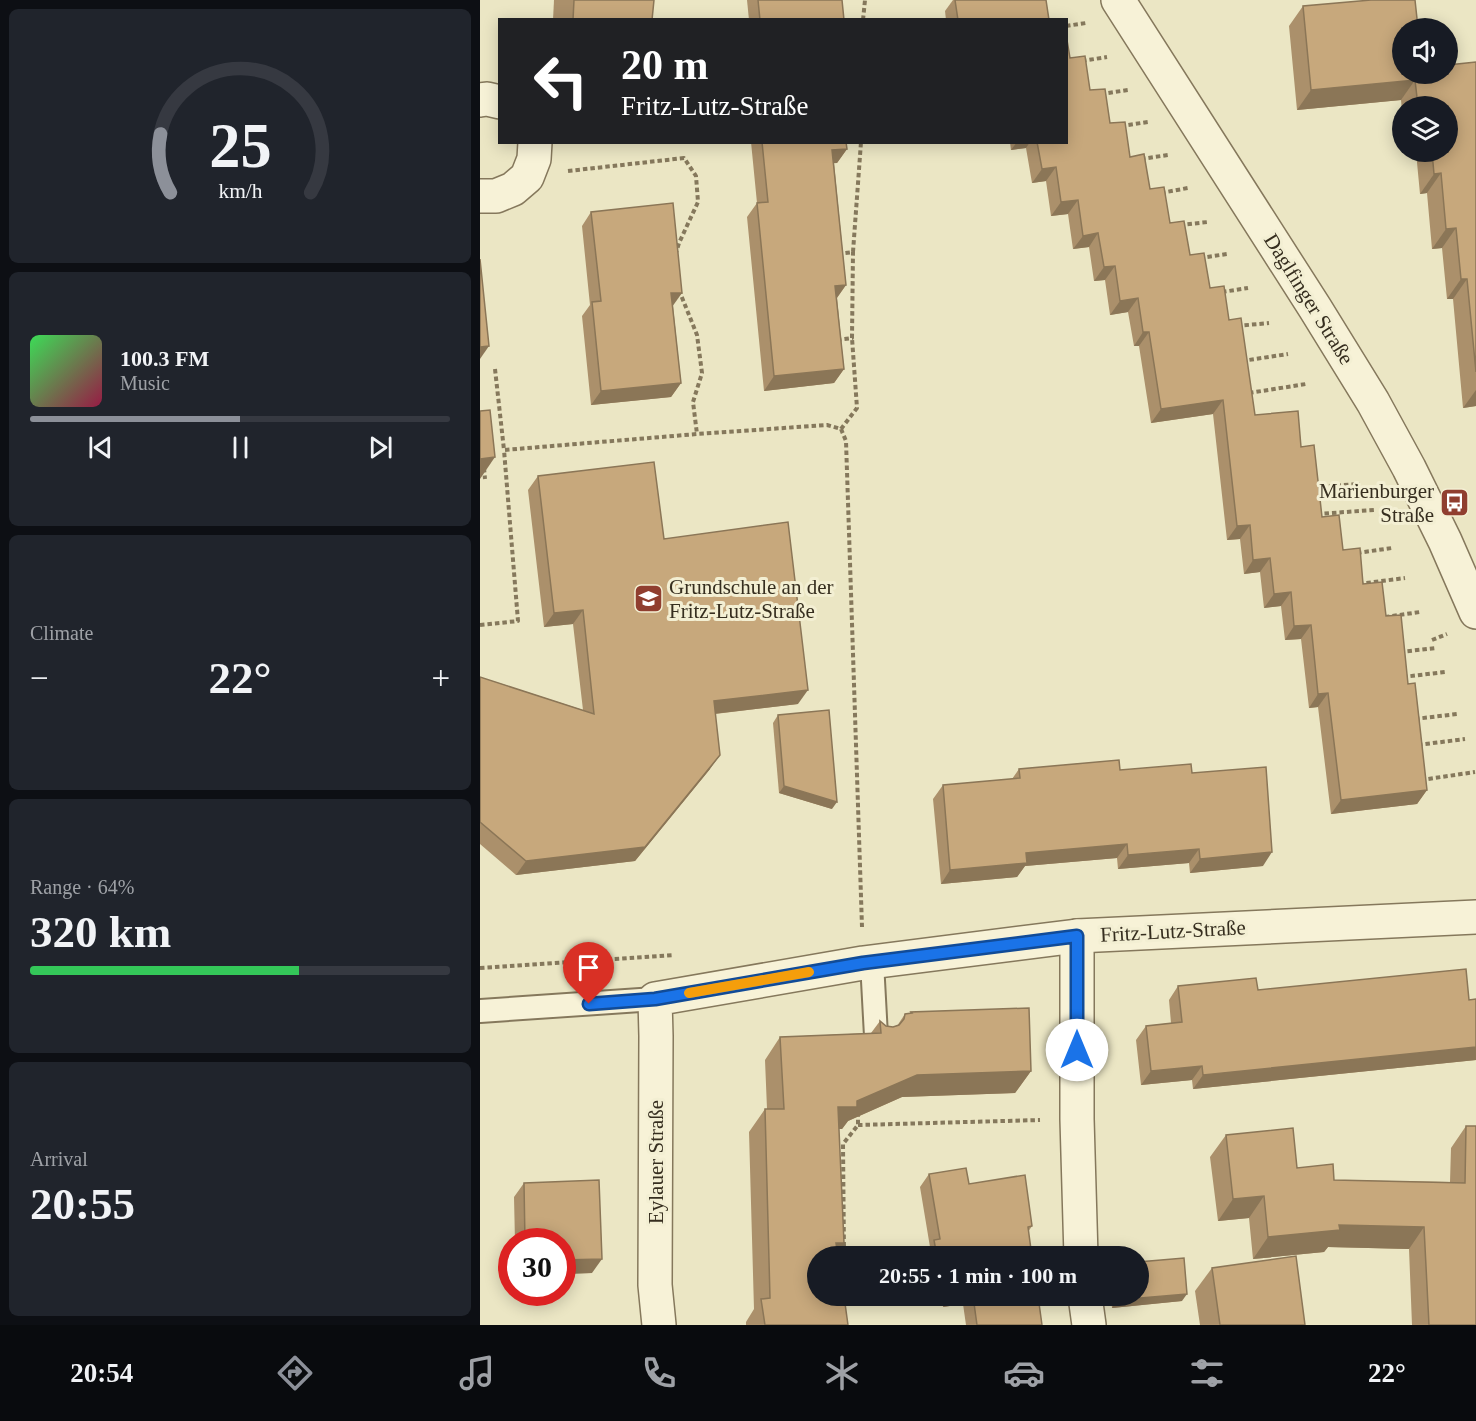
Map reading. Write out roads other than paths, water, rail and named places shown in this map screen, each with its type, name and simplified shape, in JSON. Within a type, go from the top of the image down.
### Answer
[{"type":"street","name":"Daglfinger Straße","points":[[1118,0],[1373,402],[1445,541],[1476,612]]},
{"type":"street","points":[[480,100],[498,102]]},
{"type":"street","points":[[480,196],[496,196],[513,189],[526,177],[535,151]]},
{"type":"street","name":"Fritz-Lutz-Straße","points":[[655,999],[868,963],[1077,936],[1476,917]]},
{"type":"street","points":[[1077,936],[1077,1119],[1081,1246]]},
{"type":"street","name":"Eylauer Straße","points":[[655,999],[655,1285],[659,1325]]},
{"type":"street","points":[[1087,1306],[1089,1325]]},
{"type":"lane","points":[[868,963],[876,1036]]},
{"type":"lane","name":"Fritz-Lutz-Straße","points":[[480,1011],[655,999]]},
{"type":"place","name":"Marienburger Straße","points":[[1455,503]]},
{"type":"place","name":"Grundschule an der Fritz-Lutz-Straße","points":[[648,599]]}]
